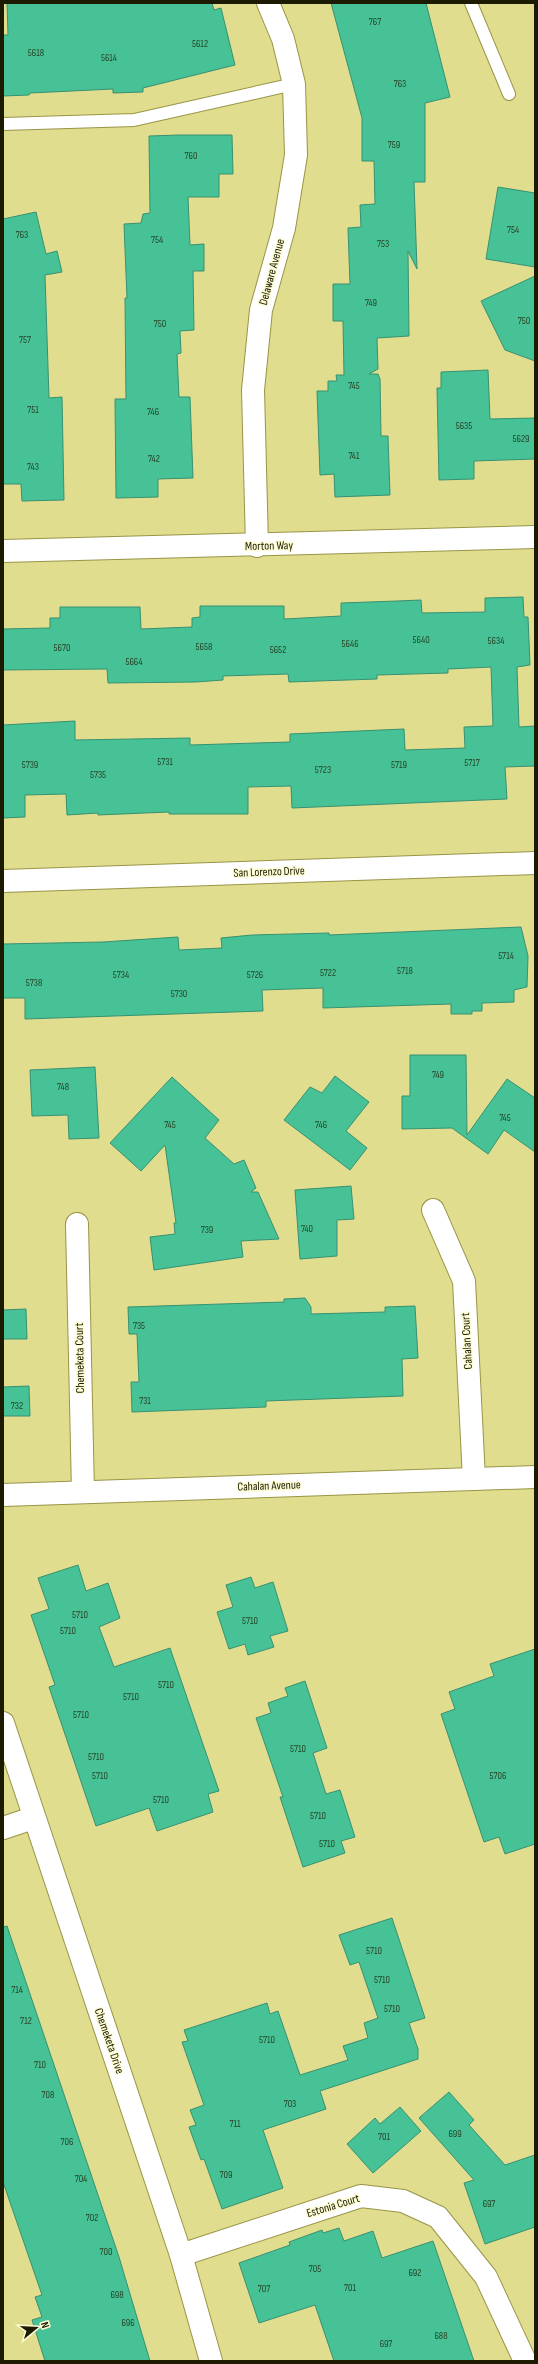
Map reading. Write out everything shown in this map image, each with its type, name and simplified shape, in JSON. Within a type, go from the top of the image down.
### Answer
[{"type":"street","name":"Delaware Avenue","points":[[258,546],[253,390],[261,310],[284,228],[296,155],[294,84],[283,40],[268,3]]},
{"type":"street","name":"Morton Way","points":[[3,551],[258,546],[535,538]]},
{"type":"street","name":"San Lorenzo Drive","points":[[3,881],[535,863]]},
{"type":"street","name":"Cahalan Court","points":[[433,1210],[464,1281],[474,1479]]},
{"type":"street","name":"Chemeketa Court","points":[[77,1224],[83,1492]]},
{"type":"street","name":"Cahalan Avenue","points":[[3,1495],[535,1477]]},
{"type":"street","name":"Chemeketa Drive","points":[[3,1723],[33,1818],[180,2255],[211,2361]]},
{"type":"street","points":[[3,1828],[33,1818]]},
{"type":"street","name":"Estonia Court","points":[[180,2255],[361,2196],[403,2201],[438,2217],[486,2277],[525,2361]]},
{"type":"lane","points":[[471,3],[509,94]]},
{"type":"lane","points":[[3,124],[134,120],[294,84]]},
{"type":"building","points":[[7,3],[212,3],[214,10],[221,8],[235,65],[143,88],[143,92],[113,93],[113,89],[30,93],[29,95],[3,96],[3,35],[8,35]]},
{"type":"building","points":[[331,3],[426,3],[450,97],[425,103],[425,182],[414,182],[417,269],[408,251],[409,336],[377,338],[378,369],[369,374],[378,374],[380,379],[381,436],[388,436],[390,495],[335,497],[334,474],[320,475],[317,391],[328,391],[328,381],[337,381],[336,375],[344,375],[343,321],[333,321],[333,284],[350,284],[348,228],[361,227],[360,205],[375,204],[374,161],[362,161],[362,118]]},
{"type":"building","points":[[232,135],[233,174],[219,174],[219,197],[188,197],[190,245],[204,244],[204,271],[193,271],[194,330],[180,331],[181,353],[177,354],[179,397],[190,397],[193,478],[158,479],[158,497],[116,498],[115,399],[126,399],[125,298],[127,298],[124,224],[141,223],[143,214],[150,213],[149,136]]},
{"type":"building","points":[[498,187],[535,193],[535,267],[486,259]]},
{"type":"building","points":[[36,212],[46,254],[57,251],[62,272],[45,275],[49,398],[62,397],[64,500],[22,501],[21,484],[3,484],[3,219]]},
{"type":"building","points":[[535,276],[535,361],[505,350],[481,301]]},
{"type":"building","points":[[488,370],[490,419],[535,418],[535,459],[474,461],[474,479],[439,480],[437,388],[441,388],[441,372]]},
{"type":"building","points":[[523,597],[524,617],[528,617],[530,665],[517,667],[519,727],[535,726],[535,766],[505,767],[507,799],[292,808],[291,786],[248,787],[248,814],[169,814],[169,812],[67,815],[66,794],[25,795],[25,817],[3,818],[3,725],[75,721],[75,740],[190,738],[190,745],[290,742],[290,734],[404,729],[405,750],[465,748],[464,727],[493,726],[491,667],[448,669],[448,673],[377,675],[377,679],[289,682],[288,674],[223,676],[223,680],[196,682],[108,683],[107,669],[3,670],[3,629],[50,628],[50,618],[60,618],[60,607],[140,607],[141,629],[192,627],[192,618],[200,617],[200,606],[284,606],[284,619],[341,616],[341,603],[421,600],[422,613],[485,612],[485,598]]},
{"type":"building","points":[[521,927],[528,956],[527,987],[514,990],[514,1002],[482,1003],[482,1011],[472,1011],[472,1014],[451,1014],[451,1004],[323,1008],[323,988],[262,990],[263,1011],[25,1019],[25,998],[3,998],[3,944],[103,942],[178,937],[179,950],[222,948],[221,938],[252,935],[329,933],[329,935]]},
{"type":"building","points":[[410,1055],[466,1055],[467,1135],[507,1079],[535,1098],[535,1152],[504,1130],[488,1154],[452,1128],[402,1129],[402,1096],[410,1096]]},
{"type":"building","points":[[95,1067],[99,1138],[69,1139],[68,1115],[32,1116],[30,1070]]},
{"type":"building","points":[[335,1076],[369,1102],[346,1131],[367,1148],[350,1170],[284,1120],[310,1087],[322,1093]]},
{"type":"building","points":[[172,1077],[219,1120],[205,1138],[234,1164],[244,1160],[256,1188],[251,1192],[258,1192],[279,1239],[241,1241],[243,1257],[154,1270],[150,1237],[175,1234],[174,1223],[176,1223],[165,1145],[141,1171],[110,1143]]},
{"type":"building","points":[[351,1186],[354,1219],[337,1220],[337,1256],[300,1259],[295,1190]]},
{"type":"building","points":[[305,1298],[311,1307],[311,1314],[385,1312],[385,1307],[415,1306],[418,1358],[402,1359],[403,1396],[266,1401],[266,1407],[132,1412],[131,1382],[139,1382],[137,1334],[129,1334],[128,1307],[284,1302],[284,1299]]},
{"type":"building","points":[[26,1309],[27,1339],[3,1339],[3,1310]]},
{"type":"building","points":[[29,1386],[30,1416],[3,1416],[3,1387]]},
{"type":"building","points":[[78,1565],[86,1591],[108,1583],[120,1618],[99,1627],[114,1667],[170,1648],[219,1791],[208,1794],[213,1812],[157,1831],[149,1808],[96,1826],[49,1687],[55,1685],[31,1615],[49,1609],[38,1578]]},
{"type":"building","points":[[251,1577],[255,1588],[273,1582],[288,1631],[270,1636],[274,1647],[248,1655],[245,1644],[229,1649],[217,1612],[233,1607],[226,1585]]},
{"type":"building","points":[[535,1649],[535,1844],[505,1854],[499,1837],[484,1842],[441,1714],[455,1709],[449,1692],[494,1676],[490,1664]]},
{"type":"building","points":[[305,1681],[327,1748],[313,1753],[326,1794],[340,1790],[355,1837],[341,1841],[345,1853],[303,1867],[280,1797],[283,1797],[256,1718],[271,1713],[268,1703],[288,1696],[285,1688]]},
{"type":"building","points":[[392,1918],[425,2018],[409,2023],[418,2049],[418,2059],[320,2091],[326,2109],[263,2130],[283,2188],[222,2209],[204,2159],[201,2160],[189,2127],[196,2125],[190,2110],[204,2105],[182,2042],[188,2041],[184,2030],[267,2003],[270,2014],[278,2011],[300,2075],[348,2060],[343,2046],[368,2038],[364,2023],[378,2018],[359,1962],[350,1965],[339,1935]]},
{"type":"building","points":[[7,1926],[119,2257],[150,2361],[45,2361],[32,2320],[42,2317],[35,2297],[42,2295],[3,2182],[3,1927]]},
{"type":"building","points":[[449,2092],[474,2120],[469,2125],[505,2165],[535,2155],[535,2227],[485,2244],[464,2183],[474,2180],[419,2118]]},
{"type":"building","points":[[400,2107],[421,2131],[373,2173],[347,2144],[375,2118],[380,2124]]},
{"type":"building","points":[[339,2228],[344,2241],[373,2231],[382,2258],[433,2241],[474,2361],[334,2361],[315,2305],[259,2323],[239,2263],[290,2245],[289,2242],[322,2230],[323,2233]]}]
